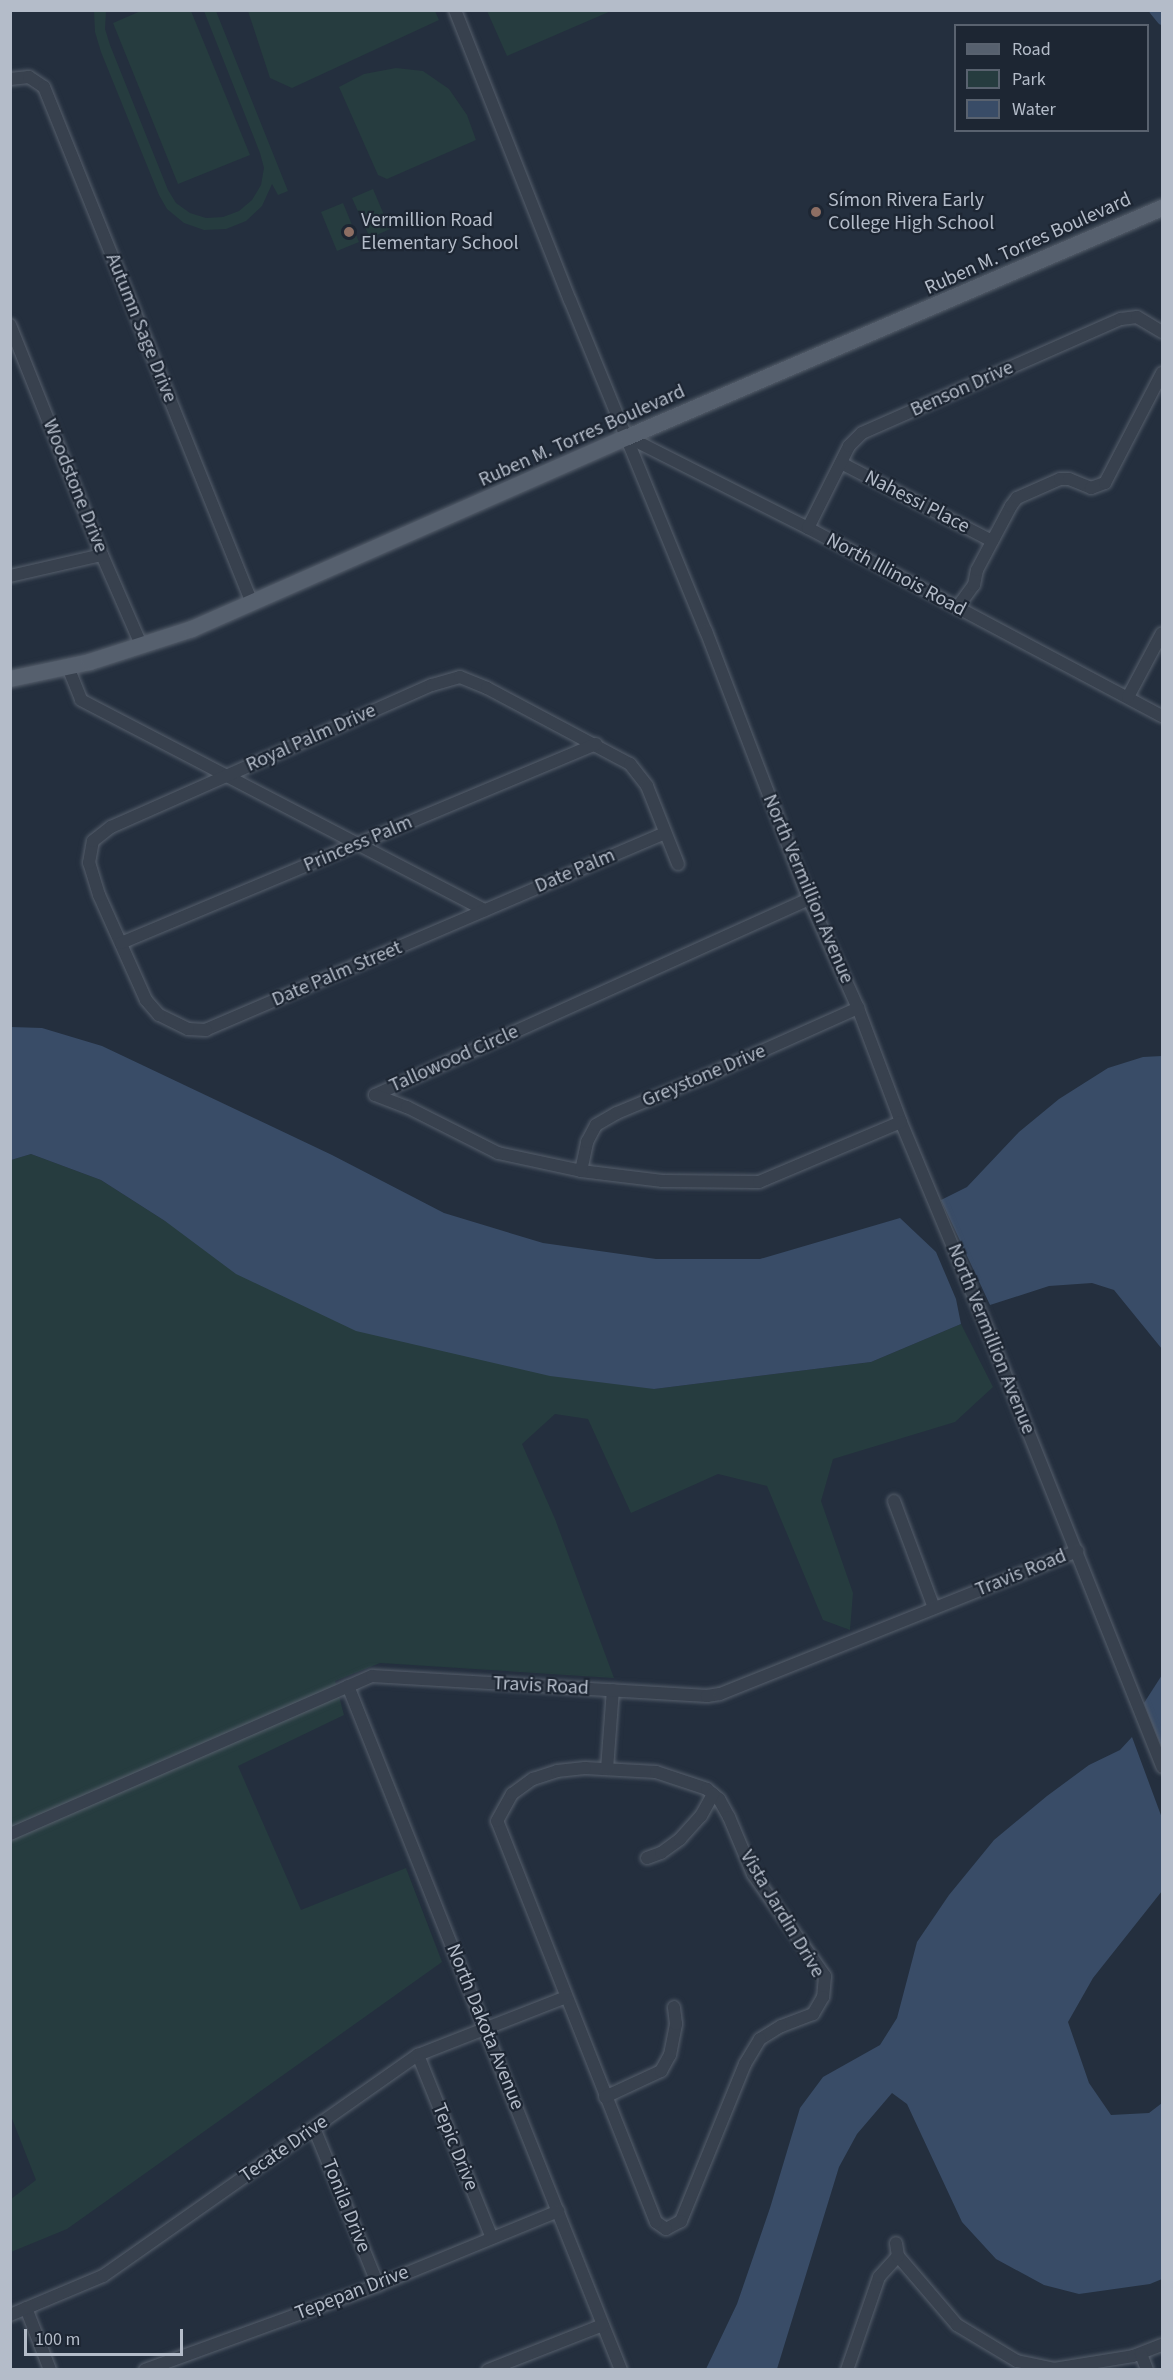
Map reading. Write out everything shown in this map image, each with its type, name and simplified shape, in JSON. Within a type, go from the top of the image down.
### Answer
[{"type":"main road","name":"Ruben M. Torres Boulevard","points":[[10,679],[68,667],[142,646],[252,603],[628,437],[1162,208]]},
{"type":"street","name":"North Vermillion Avenue","points":[[455,10],[570,300],[628,437],[809,899],[858,1008],[901,1122],[1077,1551],[1162,1767]]},
{"type":"street","name":"Autumn Sage Drive","points":[[10,79],[29,77],[44,87],[252,603]]},
{"type":"street","name":"Benson Drive","points":[[808,528],[849,446],[861,433],[1121,320],[1137,317],[1162,332]]},
{"type":"street","name":"Woodstone Drive","points":[[10,325],[102,555],[142,646]]},
{"type":"street","points":[[957,608],[974,585],[977,570],[1011,506],[1031,490],[1060,479],[1069,479],[1092,488],[1105,483],[1162,373]]},
{"type":"street","name":"North Illinois Road","points":[[628,437],[808,528],[1162,716]]},
{"type":"street","name":"Nahessi Place","points":[[841,463],[993,541]]},
{"type":"street","points":[[10,576],[102,555]]},
{"type":"street","points":[[1128,697],[1162,633]]},
{"type":"street","points":[[68,667],[81,700],[485,910]]},
{"type":"street","name":"Royal Palm Drive","points":[[188,1029],[159,1015],[146,1000],[99,895],[89,863],[93,841],[111,827],[432,685],[460,677],[596,744],[630,764],[647,786],[678,864]]},
{"type":"street","name":"Princess Palm","points":[[121,943],[596,744]]},
{"type":"street","name":"Date Palm","points":[[485,910],[665,833]]},
{"type":"street","name":"Tallowood Circle","points":[[809,899],[375,1095],[407,1107],[498,1153],[581,1171],[662,1181],[759,1182],[901,1122]]},
{"type":"street","name":"Date Palm Street","points":[[188,1029],[206,1030],[485,910]]},
{"type":"street","name":"Greystone Drive","points":[[581,1171],[587,1142],[596,1125],[617,1113],[858,1008]]},
{"type":"street","points":[[894,1501],[934,1608]]},
{"type":"street","name":"Travis Road","points":[[10,1834],[372,1676],[707,1696],[720,1694],[1077,1551]]},
{"type":"street","name":"North Dakota Avenue","points":[[348,1686],[621,2370]]},
{"type":"street","points":[[607,1769],[613,1690]]},
{"type":"street","name":"Vista Jardin Drive","points":[[607,1769],[656,1772],[707,1789],[713,1794],[729,1817],[753,1874],[825,1976],[823,1997],[813,2014],[781,2026],[760,2039],[745,2064],[681,2221],[666,2229],[656,2222],[496,1821],[512,1794],[533,1779],[557,1771],[607,1769]]},
{"type":"street","points":[[647,1858],[661,1853],[680,1839],[701,1816],[713,1794]]},
{"type":"street","name":"Tecate Drive","points":[[10,2315],[103,2276],[418,2055],[485,2026],[566,1997]]},
{"type":"street","points":[[605,2097],[661,2071],[670,2055],[676,2024],[674,2007]]},
{"type":"street","name":"Tepic Drive","points":[[418,2055],[492,2238]]},
{"type":"street","name":"Tonila Drive","points":[[314,2128],[378,2285]]},
{"type":"street","name":"Tepepan Drive","points":[[145,2370],[378,2285],[558,2211]]},
{"type":"street","points":[[896,2243],[898,2256],[957,2325],[1017,2361],[1054,2369],[1094,2365],[1141,2354],[1162,2345]]},
{"type":"street","points":[[847,2370],[879,2277],[898,2256]]},
{"type":"street","points":[[26,2308],[50,2370]]},
{"type":"street","points":[[488,2370],[603,2325]]},
{"type":"street","points":[[1141,2354],[1147,2370]]},
{"type":"green space","points":[[143,10],[191,11],[250,155],[178,184],[113,23]]},
{"type":"green space","points":[[94,11],[106,11],[105,29],[110,45],[168,190],[176,203],[190,213],[206,218],[223,217],[239,211],[252,200],[261,185],[264,168],[204,11],[216,11],[288,191],[278,195],[272,184],[262,206],[246,221],[226,229],[204,230],[184,223],[167,209],[159,195],[101,52],[95,32]]},
{"type":"green space","points":[[248,11],[435,11],[439,20],[292,88],[270,78]]},
{"type":"green space","points":[[487,11],[611,11],[507,56]]},
{"type":"green space","points":[[396,68],[423,71],[449,89],[467,115],[476,140],[387,179],[378,175],[339,87],[364,74]]},
{"type":"green space","points":[[373,189],[390,229],[370,238],[352,198]]},
{"type":"green space","points":[[343,203],[359,242],[337,251],[321,212]]},
{"type":"green space","points":[[31,1154],[101,1180],[165,1221],[654,1389],[871,1362],[961,1324],[993,1387],[955,1422],[833,1459],[821,1501],[853,1593],[850,1630],[823,1620],[767,1486],[718,1474],[631,1513],[588,1419],[555,1414],[522,1444],[555,1519],[614,1678],[380,1663],[335,1681],[344,1715],[238,1766],[301,1910],[406,1868],[442,1962],[67,2229],[11,2252],[11,2199],[36,2180],[11,2116],[11,1160]]},
{"type":"water","points":[[11,1027],[42,1028],[102,1046],[332,1155],[444,1213],[543,1243],[656,1259],[760,1259],[900,1218],[936,1252],[956,1299],[961,1324],[871,1362],[654,1389],[550,1376],[356,1331],[236,1274],[165,1221],[101,1180],[31,1154],[11,1160]]},
{"type":"water","points":[[1162,1056],[1162,1349],[1114,1290],[1092,1283],[1049,1286],[990,1305],[941,1200],[967,1187],[1019,1132],[1059,1099],[1108,1068],[1143,1057]]},
{"type":"water","points":[[1162,1675],[1162,1748],[1144,1703]]},
{"type":"water","points":[[1132,1737],[1162,1818],[1162,1891],[1093,1978],[1068,2022],[1089,2083],[1111,2115],[1149,2113],[1162,2103],[1162,2279],[1150,2284],[1079,2294],[1044,2285],[996,2259],[962,2222],[907,2104],[892,2093],[857,2134],[839,2167],[777,2369],[706,2369],[737,2304],[770,2208],[800,2108],[823,2077],[880,2045],[897,2018],[917,1942],[949,1895],[994,1840],[1047,1796],[1089,1765],[1120,1750]]},
{"type":"waterway","points":[[1154,10],[1162,20]]},
{"type":"place","name":"Símon Rivera Early College High School","points":[[816,212]]},
{"type":"place","name":"Vermillion Road Elementary School","points":[[349,232]]}]
